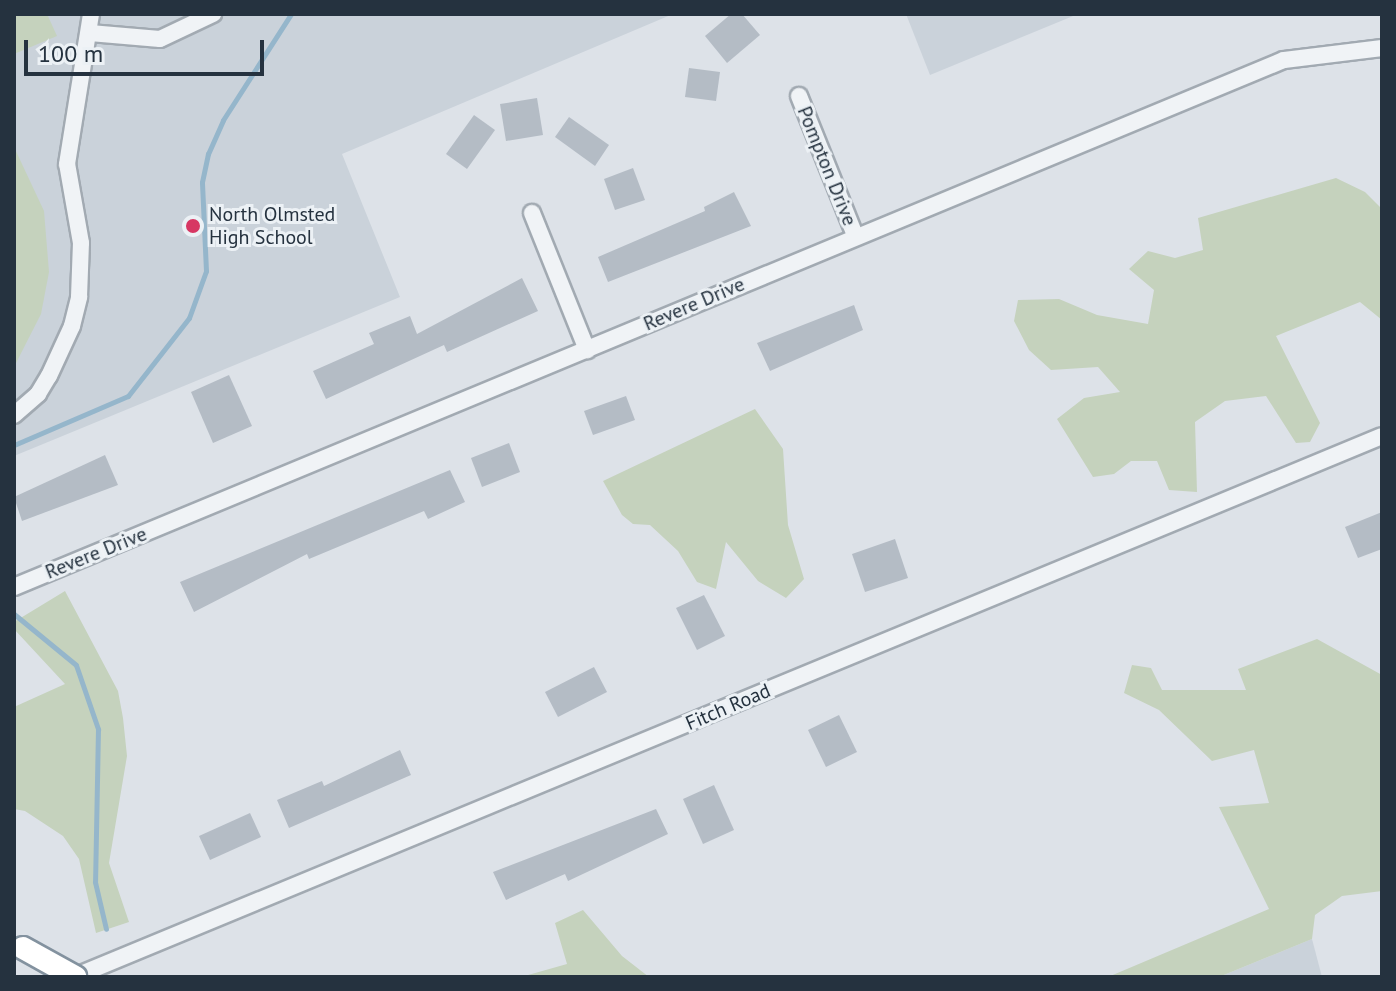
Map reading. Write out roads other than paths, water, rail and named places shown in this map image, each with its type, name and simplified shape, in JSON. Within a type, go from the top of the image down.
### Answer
[{"type":"highway","points":[[23,948],[74,977]]},
{"type":"street","points":[[14,415],[38,394],[49,376],[72,326],[79,297],[81,243],[67,164],[91,14]]},
{"type":"street","points":[[90,33],[160,39],[213,14]]},
{"type":"street","name":"Revere Drive","points":[[14,587],[587,350],[855,235],[1284,60],[1382,48]]},
{"type":"street","name":"Pompton Drive","points":[[799,96],[855,235]]},
{"type":"street","points":[[532,213],[587,350]]},
{"type":"street","name":"Fitch Road","points":[[74,977],[1382,436]]},
{"type":"waterway","points":[[14,445],[128,396],[189,318],[206,271],[202,182],[208,154],[223,120],[291,14]]},
{"type":"waterway","points":[[14,614],[76,665],[98,729],[95,882],[106,929]]},
{"type":"place","name":"North Olmsted High School","points":[[193,226]]}]
